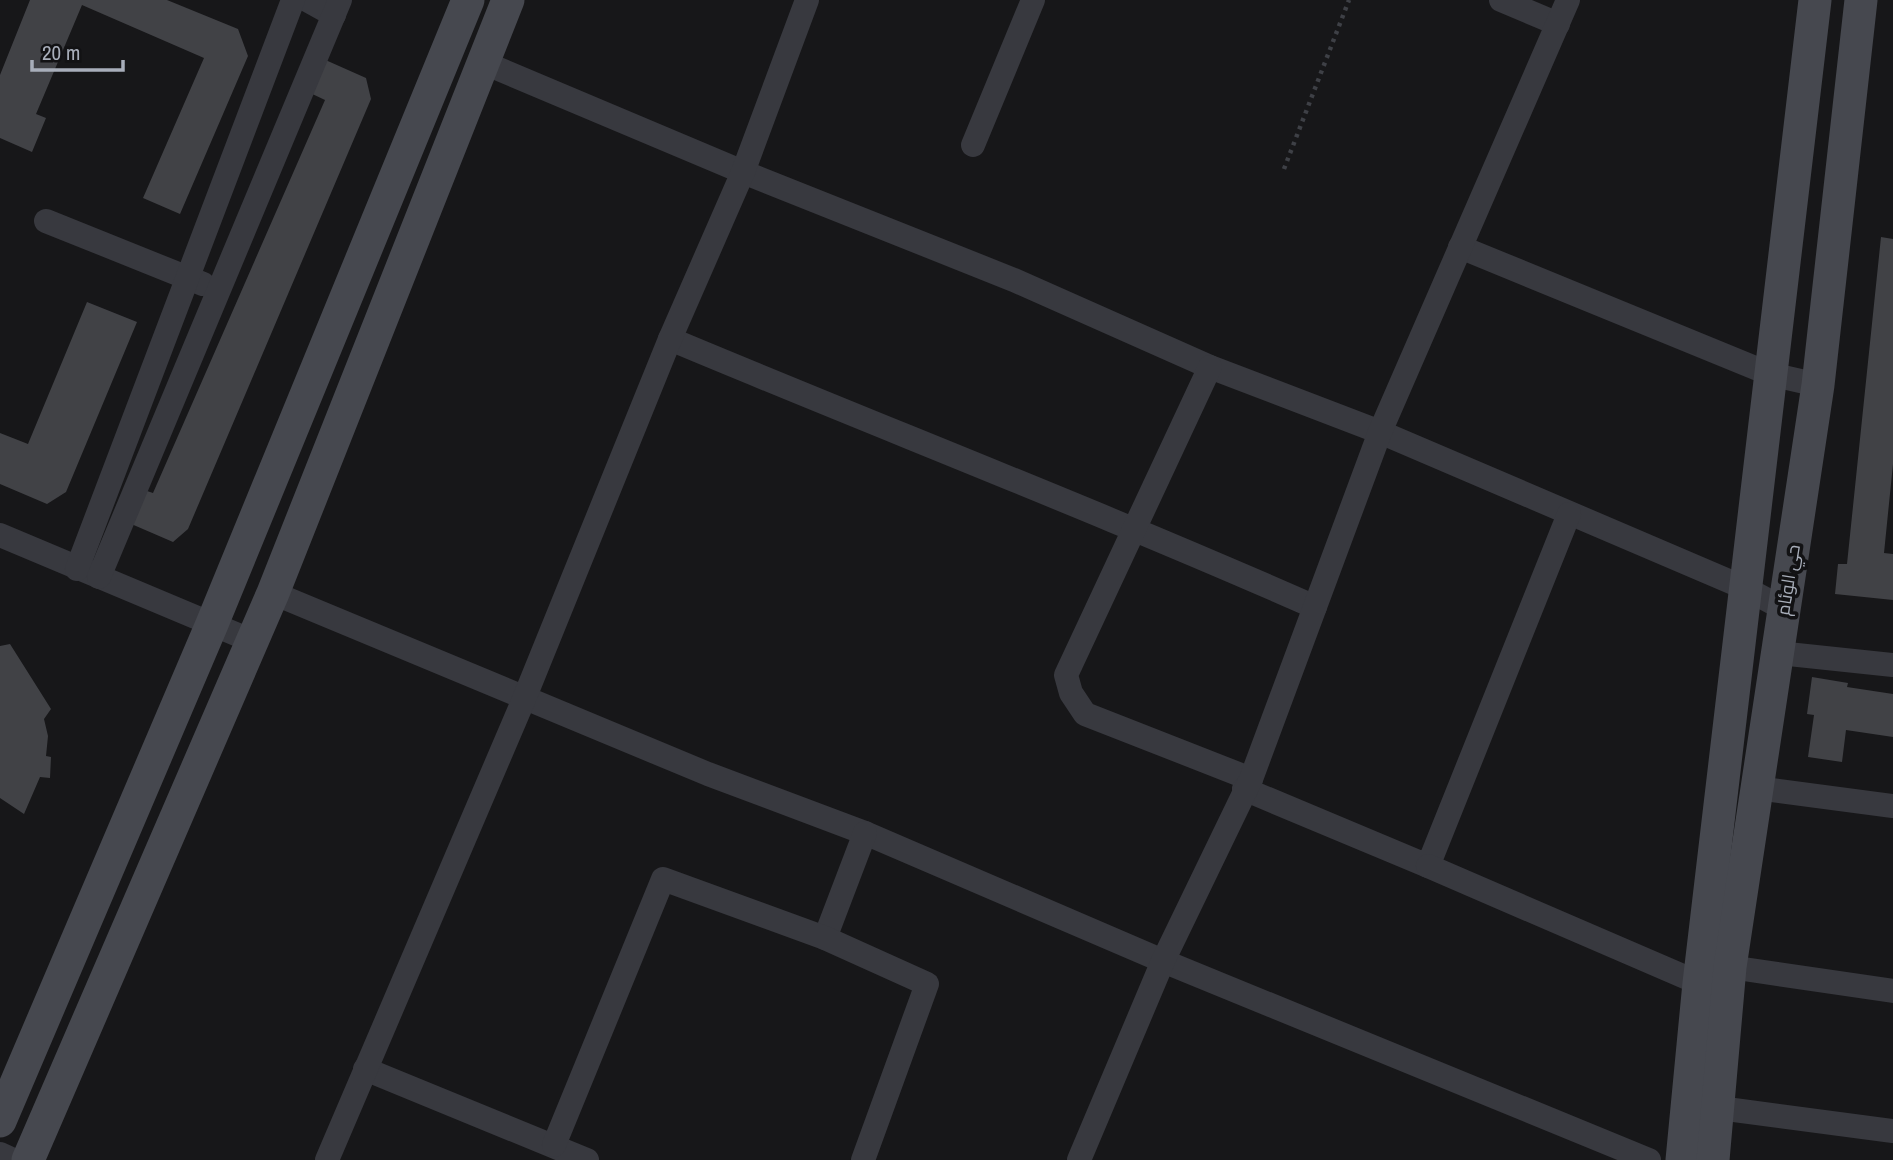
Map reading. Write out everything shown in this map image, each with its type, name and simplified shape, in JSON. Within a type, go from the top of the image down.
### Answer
[{"type":"street","points":[[88,573],[189,280],[293,0]]},
{"type":"street","points":[[88,573],[217,289],[337,8],[307,0]]},
{"type":"street","points":[[0,1121],[212,624],[468,0]]},
{"type":"street","points":[[28,1160],[250,640],[273,593],[508,0]]},
{"type":"street","points":[[327,1160],[524,699],[670,339],[743,172],[807,0]]},
{"type":"street","points":[[973,145],[1033,0]]},
{"type":"street","points":[[1501,0],[1558,24]]},
{"type":"street","points":[[1086,1158],[1163,961],[1247,784],[1380,432],[1568,0]]},
{"type":"street","points":[[1682,1160],[1699,984],[1815,0]]},
{"type":"street","name":"حي الوئام","points":[[1713,1160],[1730,967],[1818,385],[1861,0]]},
{"type":"street","points":[[482,62],[743,172],[1014,280],[1210,368],[1380,432],[1745,588],[1784,609]]},
{"type":"street","points":[[47,221],[217,289]]},
{"type":"street","points":[[1460,247],[1770,374],[1818,385]]},
{"type":"street","points":[[670,339],[964,462],[1136,528],[1315,607]]},
{"type":"street","points":[[1210,368],[1066,675],[1071,693],[1085,714],[1699,984]]},
{"type":"street","points":[[1428,866],[1569,514]]},
{"type":"street","points":[[0,535],[250,640]]},
{"type":"street","points":[[273,593],[524,699],[865,833],[1163,961],[1649,1160]]},
{"type":"street","points":[[1778,653],[1893,665]]},
{"type":"street","points":[[1757,788],[1893,806]]},
{"type":"street","points":[[825,938],[865,833]]},
{"type":"street","points":[[554,1145],[663,879],[825,938],[927,984],[863,1160]]},
{"type":"street","points":[[1699,984],[1730,967],[1893,991]]},
{"type":"street","points":[[365,1069],[587,1160]]},
{"type":"street","points":[[1719,1108],[1893,1131]]},
{"type":"street","points":[[0,1154],[13,1160]]},
{"type":"path","points":[[1284,169],[1349,0]]},
{"type":"building","points":[[30,0],[167,0],[238,29],[248,56],[180,214],[143,198],[204,58],[82,5],[36,114],[46,118],[32,152],[0,138],[0,75]]},
{"type":"building","points":[[321,58],[366,78],[371,99],[188,529],[173,542],[129,523],[144,490],[153,493],[325,100],[306,91]]},
{"type":"building","points":[[1881,237],[1893,239],[1893,464],[1884,553],[1893,554],[1893,600],[1835,594],[1838,564],[1847,564]]},
{"type":"building","points":[[87,302],[137,322],[66,492],[47,504],[0,484],[0,433],[28,444]]},
{"type":"building","points":[[10,644],[51,709],[44,719],[48,736],[46,756],[51,757],[50,778],[40,777],[24,814],[0,798],[0,646]]},
{"type":"building","points":[[1812,677],[1848,683],[1847,687],[1893,694],[1893,737],[1846,730],[1842,762],[1808,757],[1814,715],[1807,714]]}]
